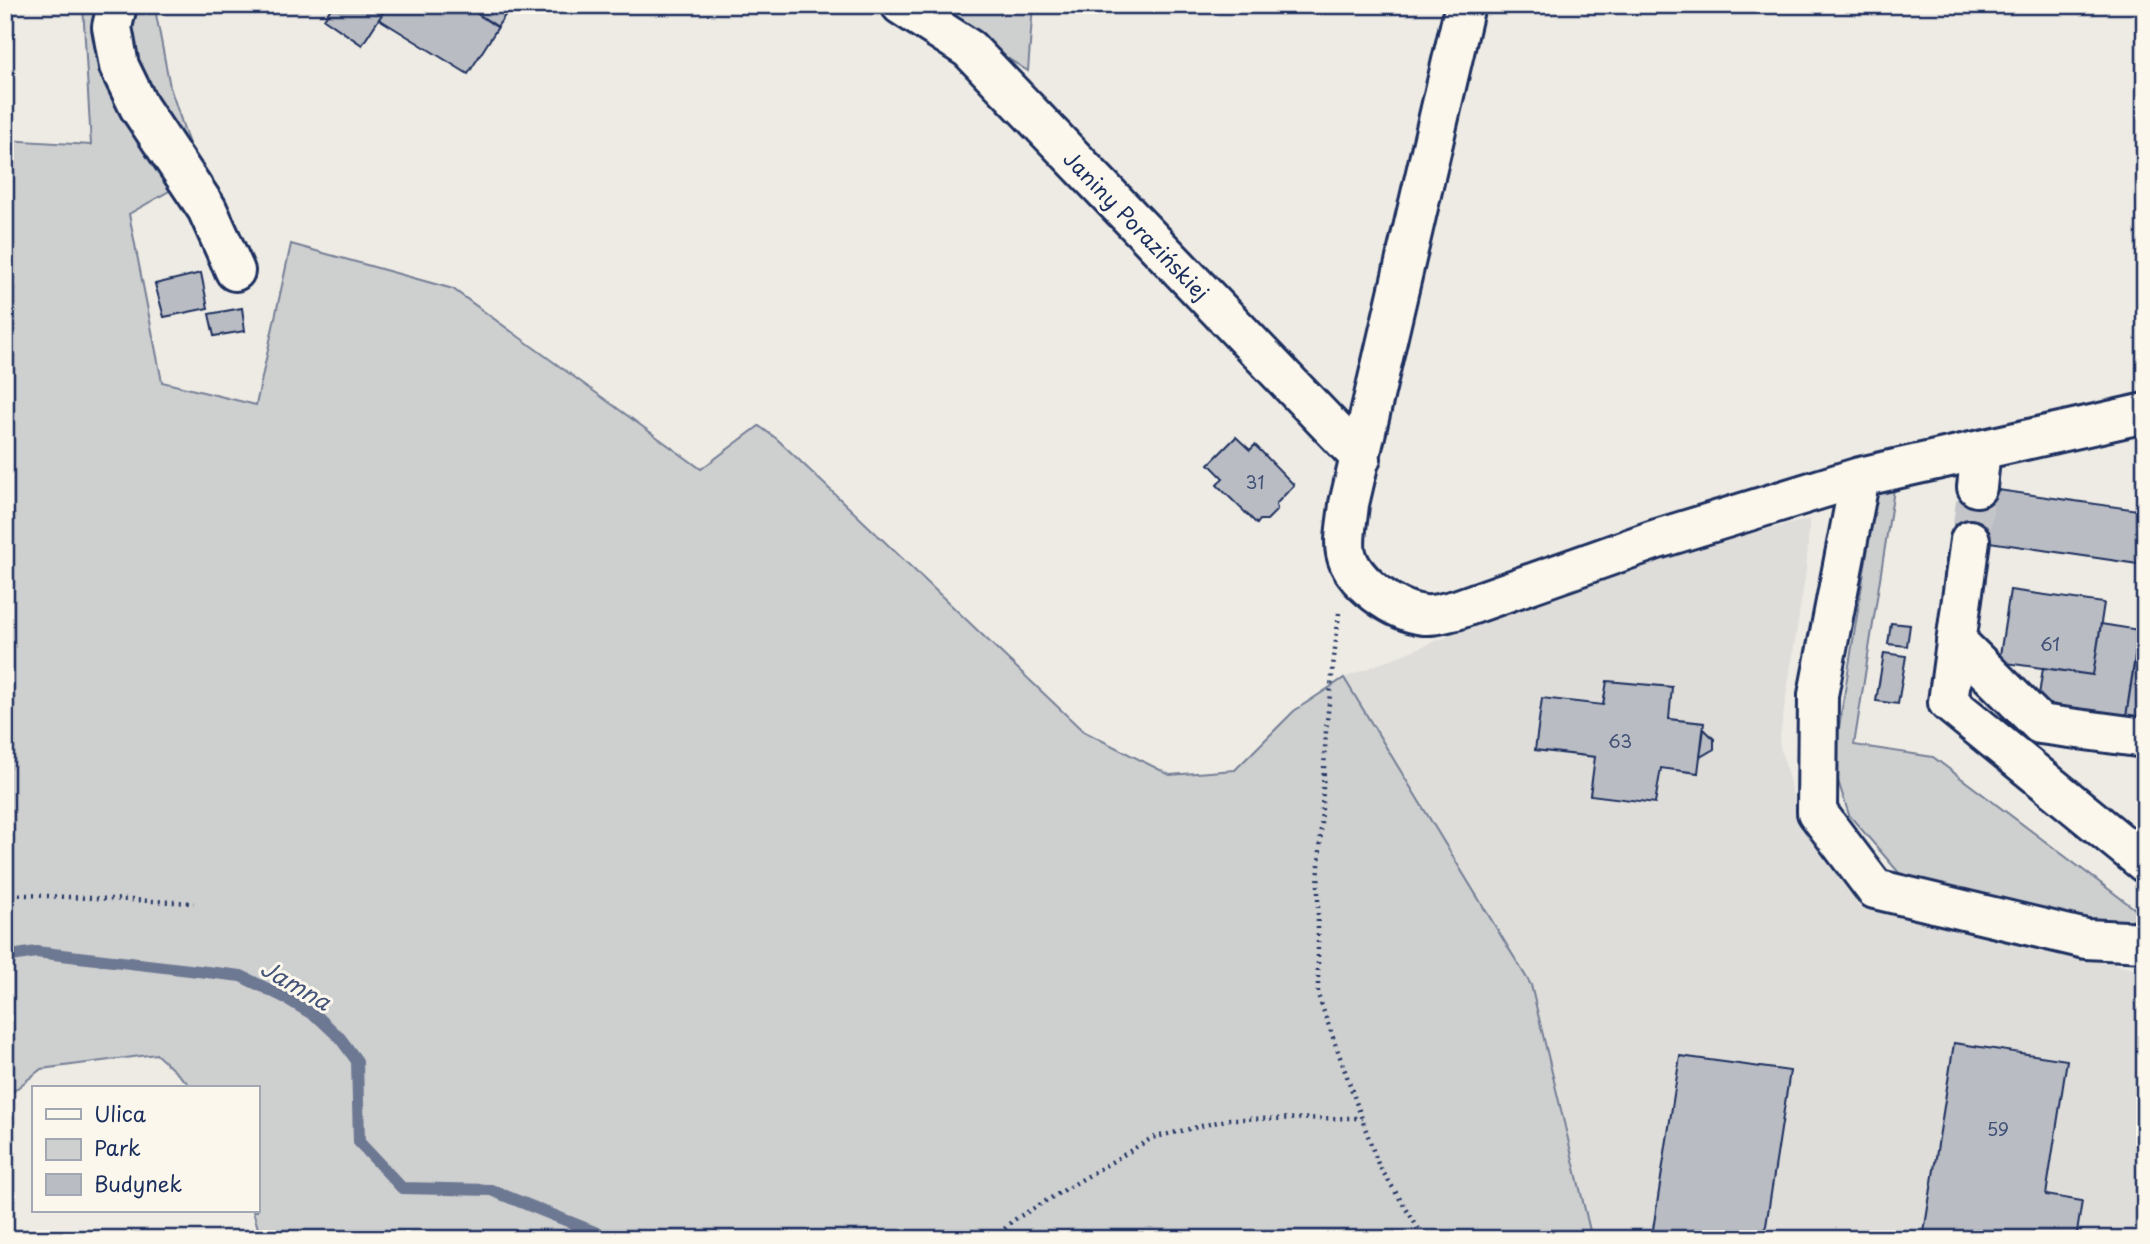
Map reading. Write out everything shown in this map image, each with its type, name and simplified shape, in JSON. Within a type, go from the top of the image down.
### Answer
[{"type":"street","points":[[117,5],[112,27],[119,66],[139,107],[207,209],[235,271]]},
{"type":"street","name":"Janiny Porazińskiej","points":[[901,5],[969,49],[1361,458]]},
{"type":"street","points":[[1465,5],[1349,504],[1346,552],[1354,570],[1370,589],[1396,607],[1424,615],[1456,610],[1654,540],[1860,477],[2145,413]]},
{"type":"street","points":[[1977,487],[1981,450]]},
{"type":"street","points":[[1860,477],[1818,695],[1817,812],[1875,889],[2086,939],[2145,942]]},
{"type":"street","points":[[1970,540],[1948,702],[2145,863]]},
{"type":"street","points":[[1956,641],[2040,724],[2145,738]]},
{"type":"path","points":[[1346,552],[1326,730],[1318,886],[1318,995],[1378,1164],[1425,1239]]},
{"type":"path","points":[[5,894],[194,903]]},
{"type":"path","points":[[995,1239],[1012,1221],[1152,1138],[1230,1119],[1362,1118]]},
{"type":"shaded area","points":[[1810,519],[1806,571],[1779,742],[1801,825],[1856,896],[2145,972],[2145,1239],[1592,1239],[1531,985],[1344,678],[1623,566]]},
{"type":"green space","points":[[83,5],[158,5],[155,9],[170,87],[199,174],[129,214],[162,382],[256,405],[291,244],[453,289],[701,469],[759,426],[777,439],[1083,731],[1170,775],[1235,770],[1294,711],[1344,678],[1531,985],[1592,1239],[261,1239],[253,1212],[259,1212],[259,1086],[191,1086],[156,1054],[41,1069],[5,1098],[5,140],[91,145]]},
{"type":"green space","points":[[921,5],[1033,5],[1028,71]]},
{"type":"green space","points":[[1895,483],[1854,745],[1933,757],[2143,915],[2107,931],[1913,889],[1849,815],[1833,765],[1878,485]]},
{"type":"building","points":[[333,5],[388,5],[362,45],[324,19]]},
{"type":"building","points":[[388,5],[464,5],[498,27],[468,74],[379,19]]},
{"type":"building","points":[[464,5],[512,5],[497,27]]},
{"type":"building","points":[[201,273],[208,308],[164,317],[155,284]]},
{"type":"building","points":[[242,308],[245,331],[214,336],[209,314]]},
{"type":"building","points":[[1236,437],[1250,450],[1255,445],[1294,485],[1276,504],[1277,510],[1267,520],[1260,520],[1257,524],[1217,485],[1223,478],[1209,464]]},
{"type":"building","points":[[1963,485],[2145,511],[2145,565],[1955,537]]},
{"type":"building","points":[[2010,590],[2104,603],[2093,675],[1999,662]]},
{"type":"building","points":[[1891,623],[1910,625],[1907,646],[1888,644]]},
{"type":"building","points":[[2101,624],[2139,630],[2125,723],[2055,716],[2056,705],[2038,702],[2043,668],[2093,675]]},
{"type":"building","points":[[2139,634],[2145,635],[2145,726],[2125,723]]},
{"type":"building","points":[[1884,653],[1906,656],[1898,704],[1876,701]]},
{"type":"building","points":[[1607,681],[1672,687],[1669,719],[1704,723],[1698,773],[1661,768],[1655,803],[1590,795],[1595,757],[1535,750],[1542,698],[1603,705]]},
{"type":"building","points":[[1704,729],[1714,739],[1714,749],[1700,757]]},
{"type":"building","points":[[1954,1043],[2067,1060],[2046,1195],[2082,1201],[2076,1239],[1923,1239]]},
{"type":"building","points":[[1680,1056],[1790,1071],[1764,1239],[1672,1239],[1652,1236]]},
{"type":"waterway","name":"Jamna","points":[[5,957],[36,952],[241,976],[319,1018],[340,1038],[357,1061],[359,1142],[402,1188],[491,1190],[612,1239]]},
{"type":"tunnel","points":[[1970,540],[1977,487]]}]
